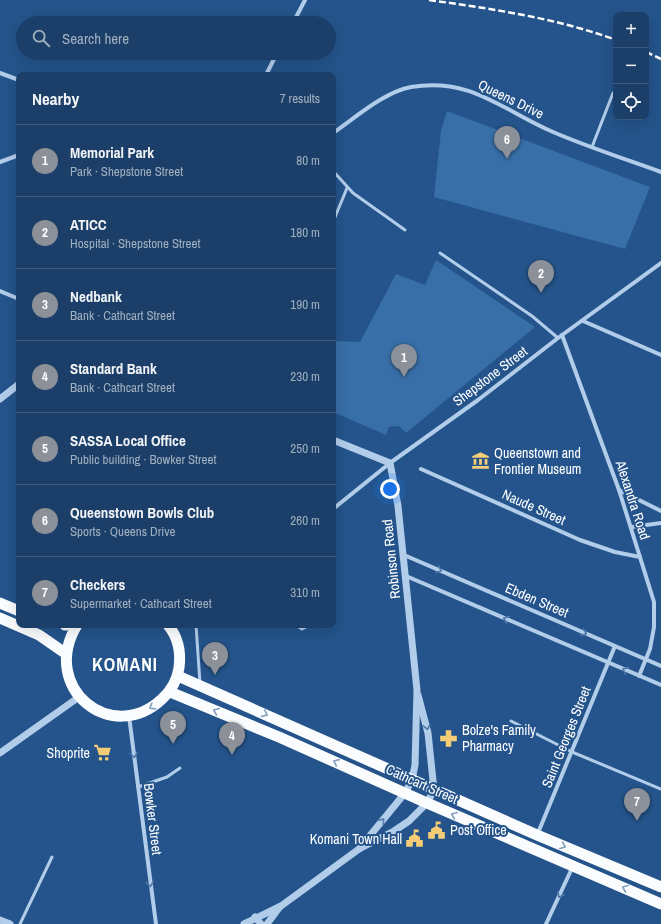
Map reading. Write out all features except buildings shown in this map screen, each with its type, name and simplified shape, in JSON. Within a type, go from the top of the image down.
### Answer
[{"type":"highway","points":[[0,603],[16,610]]},
{"type":"highway","points":[[0,618],[16,625]]},
{"type":"highway","points":[[23,628],[39,635],[65,654]]},
{"type":"highway","points":[[75,628],[69,637],[65,654],[66,669],[71,684],[79,697],[94,709],[111,715],[129,716],[152,708],[170,692],[178,676],[180,660],[179,649],[173,628]]},
{"type":"highway","name":"Cathcart Street","points":[[178,676],[537,836],[661,888]]},
{"type":"highway","name":"Cathcart Street","points":[[170,692],[279,737],[661,904]]},
{"type":"street","points":[[296,16],[305,0]]},
{"type":"street","points":[[268,72],[274,60]]},
{"type":"street","points":[[0,73],[16,79]]},
{"type":"street","name":"Queens Drive","points":[[336,131],[391,94],[411,87],[446,86],[479,93],[530,121],[592,147],[661,172]]},
{"type":"street","points":[[0,162],[16,156]]},
{"type":"street","name":"Shepstone Street","points":[[336,507],[390,463],[478,400],[562,335],[661,263]]},
{"type":"street","points":[[0,290],[16,298]]},
{"type":"street","points":[[583,321],[661,355]]},
{"type":"street","name":"Alexandra Road","points":[[562,335],[619,490],[654,602],[654,628],[647,660],[639,676]]},
{"type":"street","points":[[1,397],[16,386]]},
{"type":"street","points":[[336,441],[390,463]]},
{"type":"street","name":"Robinson Road","points":[[359,849],[405,793],[412,780],[416,760],[417,690],[404,555],[398,506],[390,463]]},
{"type":"street","name":"Naude Street","points":[[421,469],[580,540],[614,552],[640,557]]},
{"type":"street","points":[[619,490],[661,511]]},
{"type":"street","points":[[632,528],[661,524]]},
{"type":"street","name":"Ebden Street","points":[[404,555],[661,666]]},
{"type":"street","name":"Ebden Street","points":[[406,576],[661,685]]},
{"type":"street","name":"Saint Georges Street","points":[[537,836],[615,646]]},
{"type":"street","name":"Robinson Road","points":[[244,924],[255,917],[281,906],[359,849],[394,831],[409,821],[427,803],[434,790],[428,733],[417,690]]},
{"type":"street","points":[[0,753],[79,697]]},
{"type":"street","name":"Bowker Street","points":[[129,716],[156,924]]},
{"type":"street","points":[[546,924],[573,866]]},
{"type":"street","name":"Robinson Road","points":[[267,924],[281,906]]},
{"type":"street","points":[[255,917],[261,924]]},
{"type":"street","points":[[0,920],[10,924]]},
{"type":"lane","points":[[592,147],[613,93]]},
{"type":"lane","points":[[336,175],[347,188],[405,230]]},
{"type":"lane","points":[[336,215],[347,188]]},
{"type":"lane","points":[[440,253],[532,316],[558,338]]},
{"type":"lane","points":[[196,628],[200,685]]},
{"type":"lane","points":[[511,722],[572,752],[661,789]]},
{"type":"lane","points":[[138,787],[167,777],[180,768]]},
{"type":"lane","points":[[20,924],[52,857]]},
{"type":"shaded area","points":[[447,111],[650,187],[625,249],[434,197],[441,131]]},
{"type":"shaded area","points":[[436,260],[535,327],[406,433],[399,426],[389,427],[386,435],[336,413],[336,341],[360,342],[396,274],[425,285]]},
{"type":"railway","points":[[429,0],[524,15],[593,32],[613,39]]},
{"type":"railway","points":[[649,53],[661,59]]},
{"type":"place","name":"Queenstown Bowls Club","points":[[507,159]]},
{"type":"place","name":"ATICC","points":[[541,293]]},
{"type":"place","name":"Memorial Park","points":[[404,377]]},
{"type":"place","name":"Queenstown and Frontier Museum","points":[[481,461]]},
{"type":"place","name":"Nedbank","points":[[215,675]]},
{"type":"place","name":"Bolze's Family Pharmacy","points":[[449,738]]},
{"type":"place","name":"SASSA Local Office","points":[[173,744]]},
{"type":"place","name":"Shoprite","points":[[103,753]]},
{"type":"place","name":"Standard Bank","points":[[232,755]]},
{"type":"place","name":"Checkers","points":[[637,821]]},
{"type":"place","name":"Post Office","points":[[437,830]]},
{"type":"place","name":"Komani Town Hall","points":[[415,839]]},
{"type":"district","name":"KOMANI","points":[[125,664]]}]
